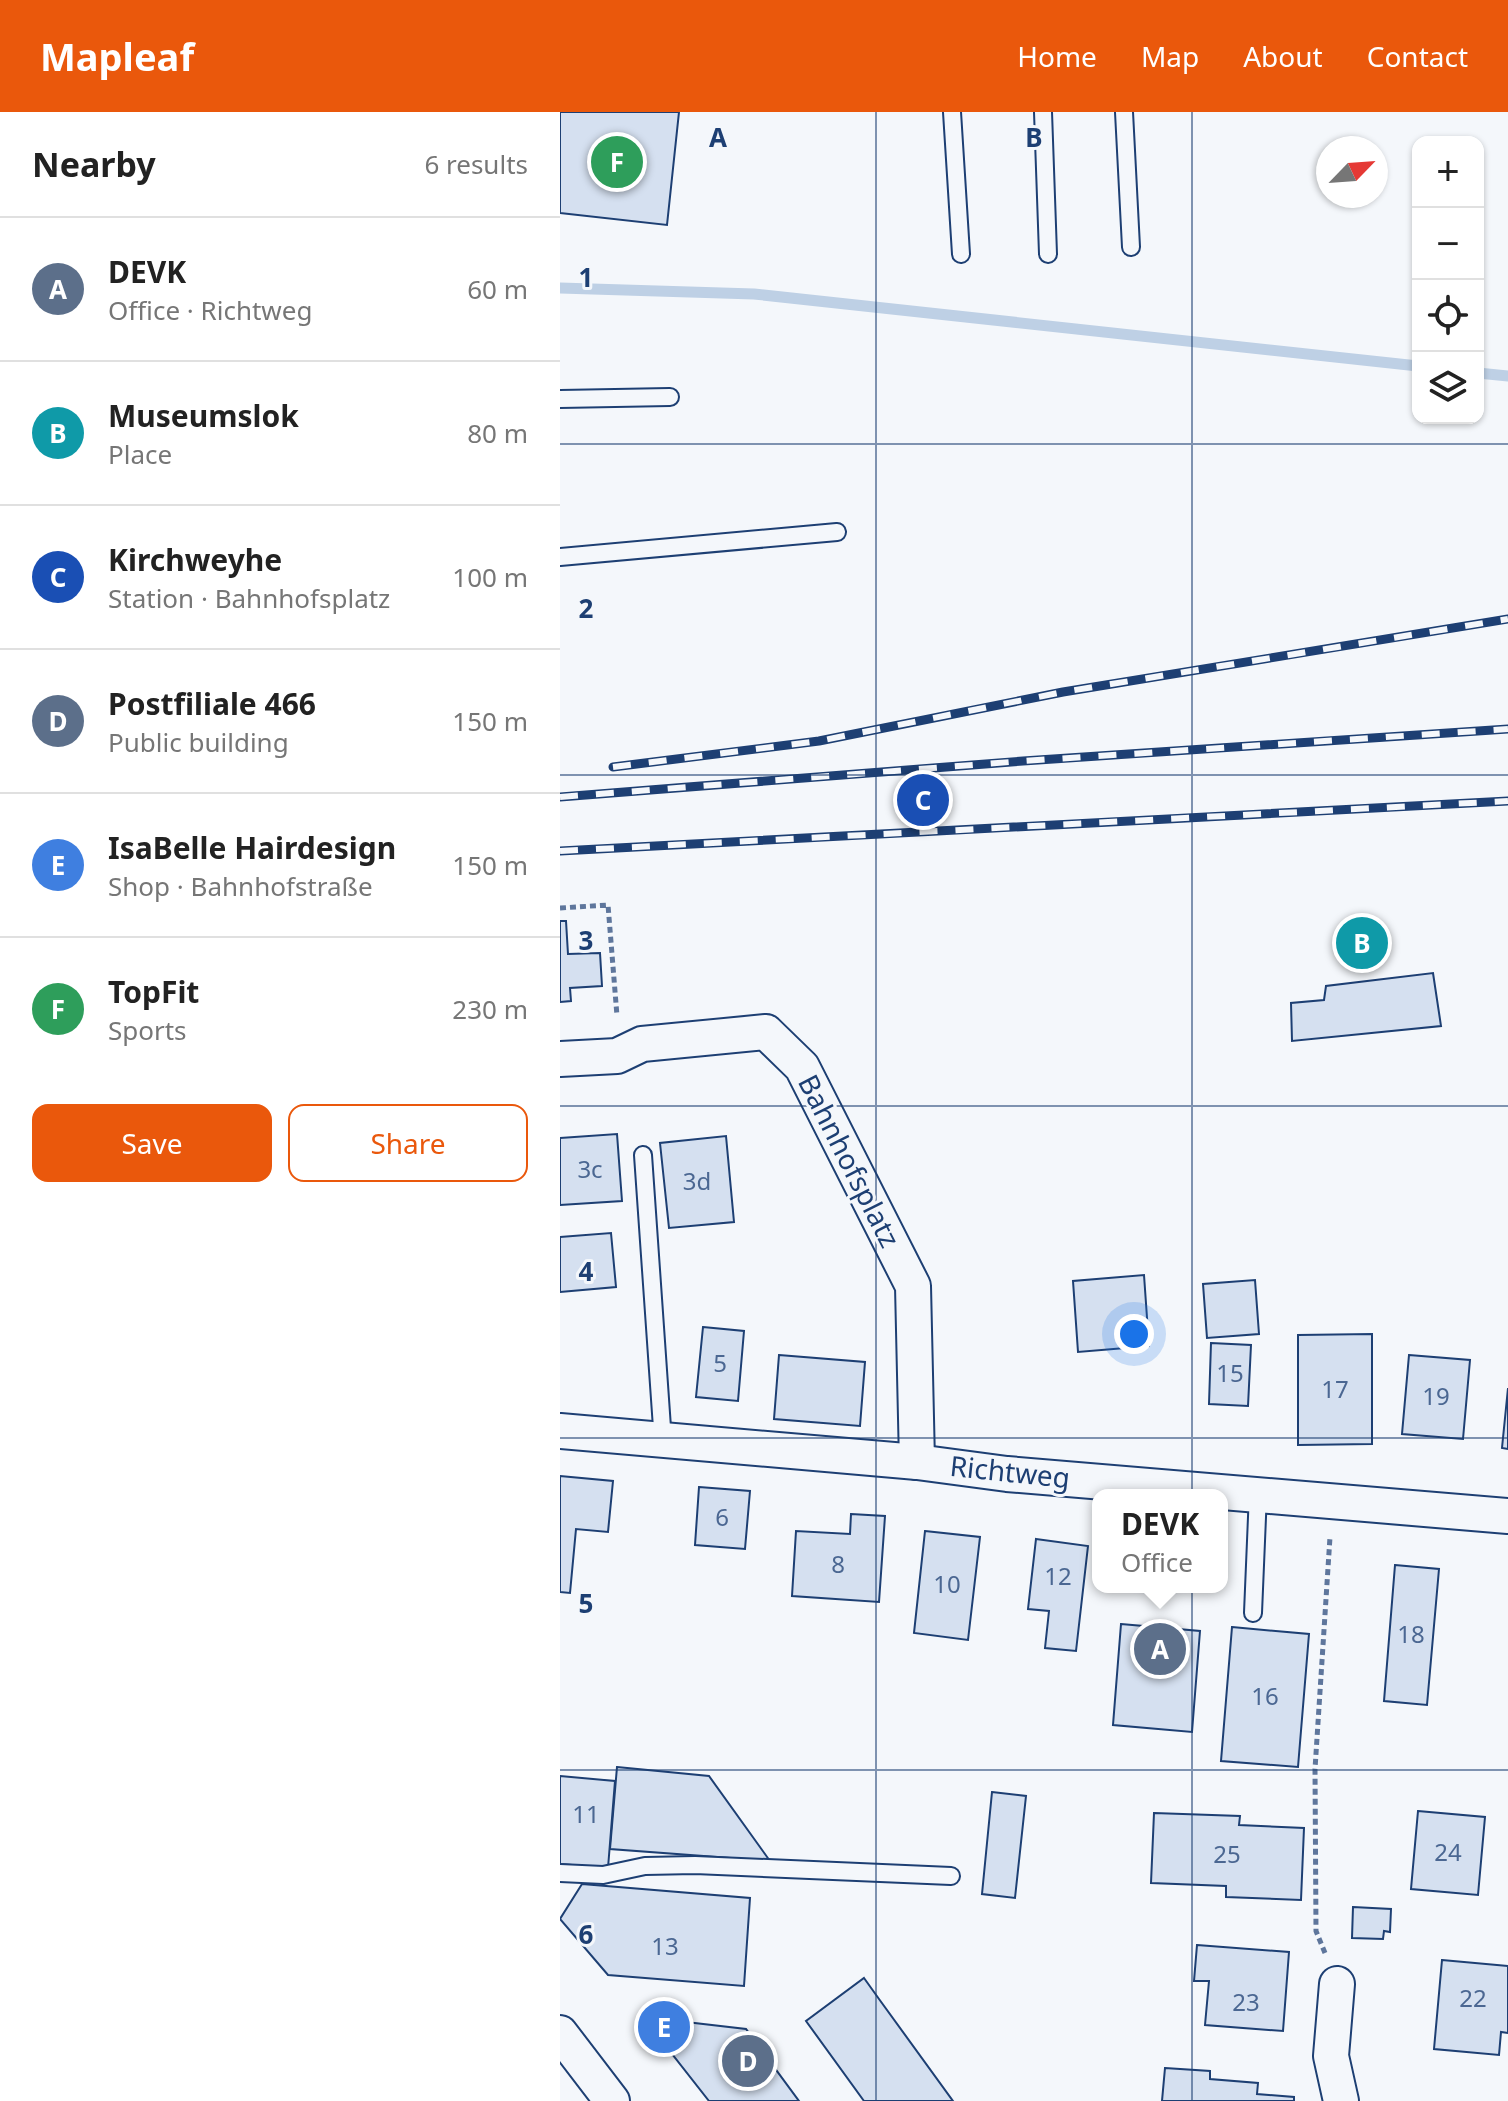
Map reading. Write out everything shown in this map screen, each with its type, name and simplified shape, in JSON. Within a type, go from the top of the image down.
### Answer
[{"type":"street","name":"Bahnhofsplatz","points":[[560,1059],[617,1056],[642,1044],[766,1032],[802,1067],[913,1286],[917,1462]]},
{"type":"street","name":"Richtweg","points":[[560,1431],[917,1462],[1007,1474],[1205,1489]]},
{"type":"street","name":"Richtweg","points":[[1228,1491],[1508,1516]]},
{"type":"street","points":[[1337,1984],[1331,2056],[1341,2101]]},
{"type":"street","points":[[560,2033],[612,2101]]},
{"type":"lane","points":[[952,112],[961,254]]},
{"type":"lane","points":[[1043,112],[1048,254]]},
{"type":"lane","points":[[1124,112],[1131,247]]},
{"type":"lane","points":[[560,399],[670,397]]},
{"type":"lane","points":[[560,557],[837,532]]},
{"type":"lane","points":[[643,1155],[663,1442]]},
{"type":"lane","points":[[1253,1613],[1258,1493]]},
{"type":"lane","points":[[560,1873],[603,1875],[645,1866],[695,1865],[951,1876]]},
{"type":"path","points":[[560,908],[608,905],[617,1021]]},
{"type":"path","points":[[1332,1500],[1315,1769],[1316,1931],[1337,1984]]},
{"type":"building","points":[[560,112],[679,112],[667,225],[560,213]]},
{"type":"building","points":[[560,921],[566,921],[568,954],[600,953],[602,986],[570,988],[571,1001],[560,1002]]},
{"type":"building","points":[[1433,973],[1441,1026],[1292,1041],[1291,1003],[1324,1000],[1326,986]]},
{"type":"building","points":[[617,1134],[622,1201],[560,1205],[560,1138]]},
{"type":"building","points":[[726,1136],[734,1222],[669,1228],[660,1143]]},
{"type":"building","points":[[611,1233],[616,1287],[560,1292],[560,1237]]},
{"type":"building","points":[[1144,1275],[1149,1346],[1078,1352],[1073,1281]]},
{"type":"building","points":[[1255,1280],[1259,1334],[1207,1338],[1203,1284]]},
{"type":"building","points":[[703,1327],[744,1331],[738,1401],[696,1397]]},
{"type":"building","points":[[1372,1334],[1372,1444],[1298,1445],[1298,1335]]},
{"type":"building","points":[[1211,1343],[1251,1345],[1248,1406],[1209,1404]]},
{"type":"building","points":[[779,1355],[865,1362],[860,1426],[774,1419]]},
{"type":"building","points":[[1409,1355],[1470,1360],[1463,1439],[1402,1434]]},
{"type":"building","points":[[1508,1388],[1508,1449],[1502,1448]]},
{"type":"building","points":[[560,1476],[613,1481],[608,1532],[576,1529],[570,1593],[560,1592]]},
{"type":"building","points":[[699,1487],[750,1491],[745,1549],[695,1545]]},
{"type":"building","points":[[851,1514],[885,1516],[879,1602],[792,1596],[796,1531],[850,1534]]},
{"type":"building","points":[[925,1531],[980,1537],[968,1640],[914,1633]]},
{"type":"building","points":[[1036,1539],[1088,1546],[1076,1651],[1045,1648],[1049,1611],[1028,1609]]},
{"type":"building","points":[[1395,1565],[1439,1569],[1427,1705],[1384,1701]]},
{"type":"building","points":[[1121,1624],[1200,1631],[1192,1732],[1113,1725]]},
{"type":"building","points":[[1232,1627],[1309,1634],[1298,1767],[1221,1761]]},
{"type":"building","points":[[617,1767],[709,1776],[770,1861],[610,1849]]},
{"type":"building","points":[[560,1776],[615,1781],[608,1868],[560,1864]]},
{"type":"building","points":[[992,1792],[1026,1796],[1015,1898],[982,1894]]},
{"type":"building","points":[[1418,1811],[1485,1817],[1478,1895],[1411,1889]]},
{"type":"building","points":[[1154,1813],[1240,1816],[1239,1825],[1304,1828],[1301,1900],[1226,1897],[1226,1886],[1151,1883]]},
{"type":"building","points":[[582,1884],[750,1898],[744,1986],[608,1975],[560,1919]]},
{"type":"building","points":[[1353,1907],[1391,1909],[1390,1932],[1384,1931],[1383,1939],[1352,1938]]},
{"type":"building","points":[[1197,1945],[1289,1952],[1283,2031],[1205,2025],[1209,1981],[1194,1981]]},
{"type":"building","points":[[1442,1960],[1508,1966],[1508,2033],[1501,2032],[1499,2055],[1434,2049]]},
{"type":"building","points":[[864,1978],[953,2101],[864,2101],[806,2021]]},
{"type":"building","points":[[643,2017],[746,2029],[799,2101],[709,2101]]},
{"type":"building","points":[[1165,2068],[1210,2071],[1210,2079],[1258,2083],[1257,2094],[1294,2097],[1294,2101],[1162,2101]]},
{"type":"waterway","points":[[560,288],[754,294],[1412,365]]},
{"type":"waterway","points":[[1484,374],[1508,376]]},
{"type":"railway","points":[[613,767],[819,741],[1063,692],[1508,619]]},
{"type":"railway","points":[[560,797],[1023,761],[1508,729]]},
{"type":"railway","points":[[560,851],[1508,801]]},
{"type":"place","name":"TopFit","points":[[617,162]]},
{"type":"place","name":"Kirchweyhe","points":[[923,800]]},
{"type":"place","name":"Museumslok","points":[[1362,943]]},
{"type":"place","name":"DEVK","points":[[1160,1649]]},
{"type":"place","name":"IsaBelle Hairdesign","points":[[664,2027]]},
{"type":"place","name":"Postfiliale 466","points":[[748,2061]]}]
